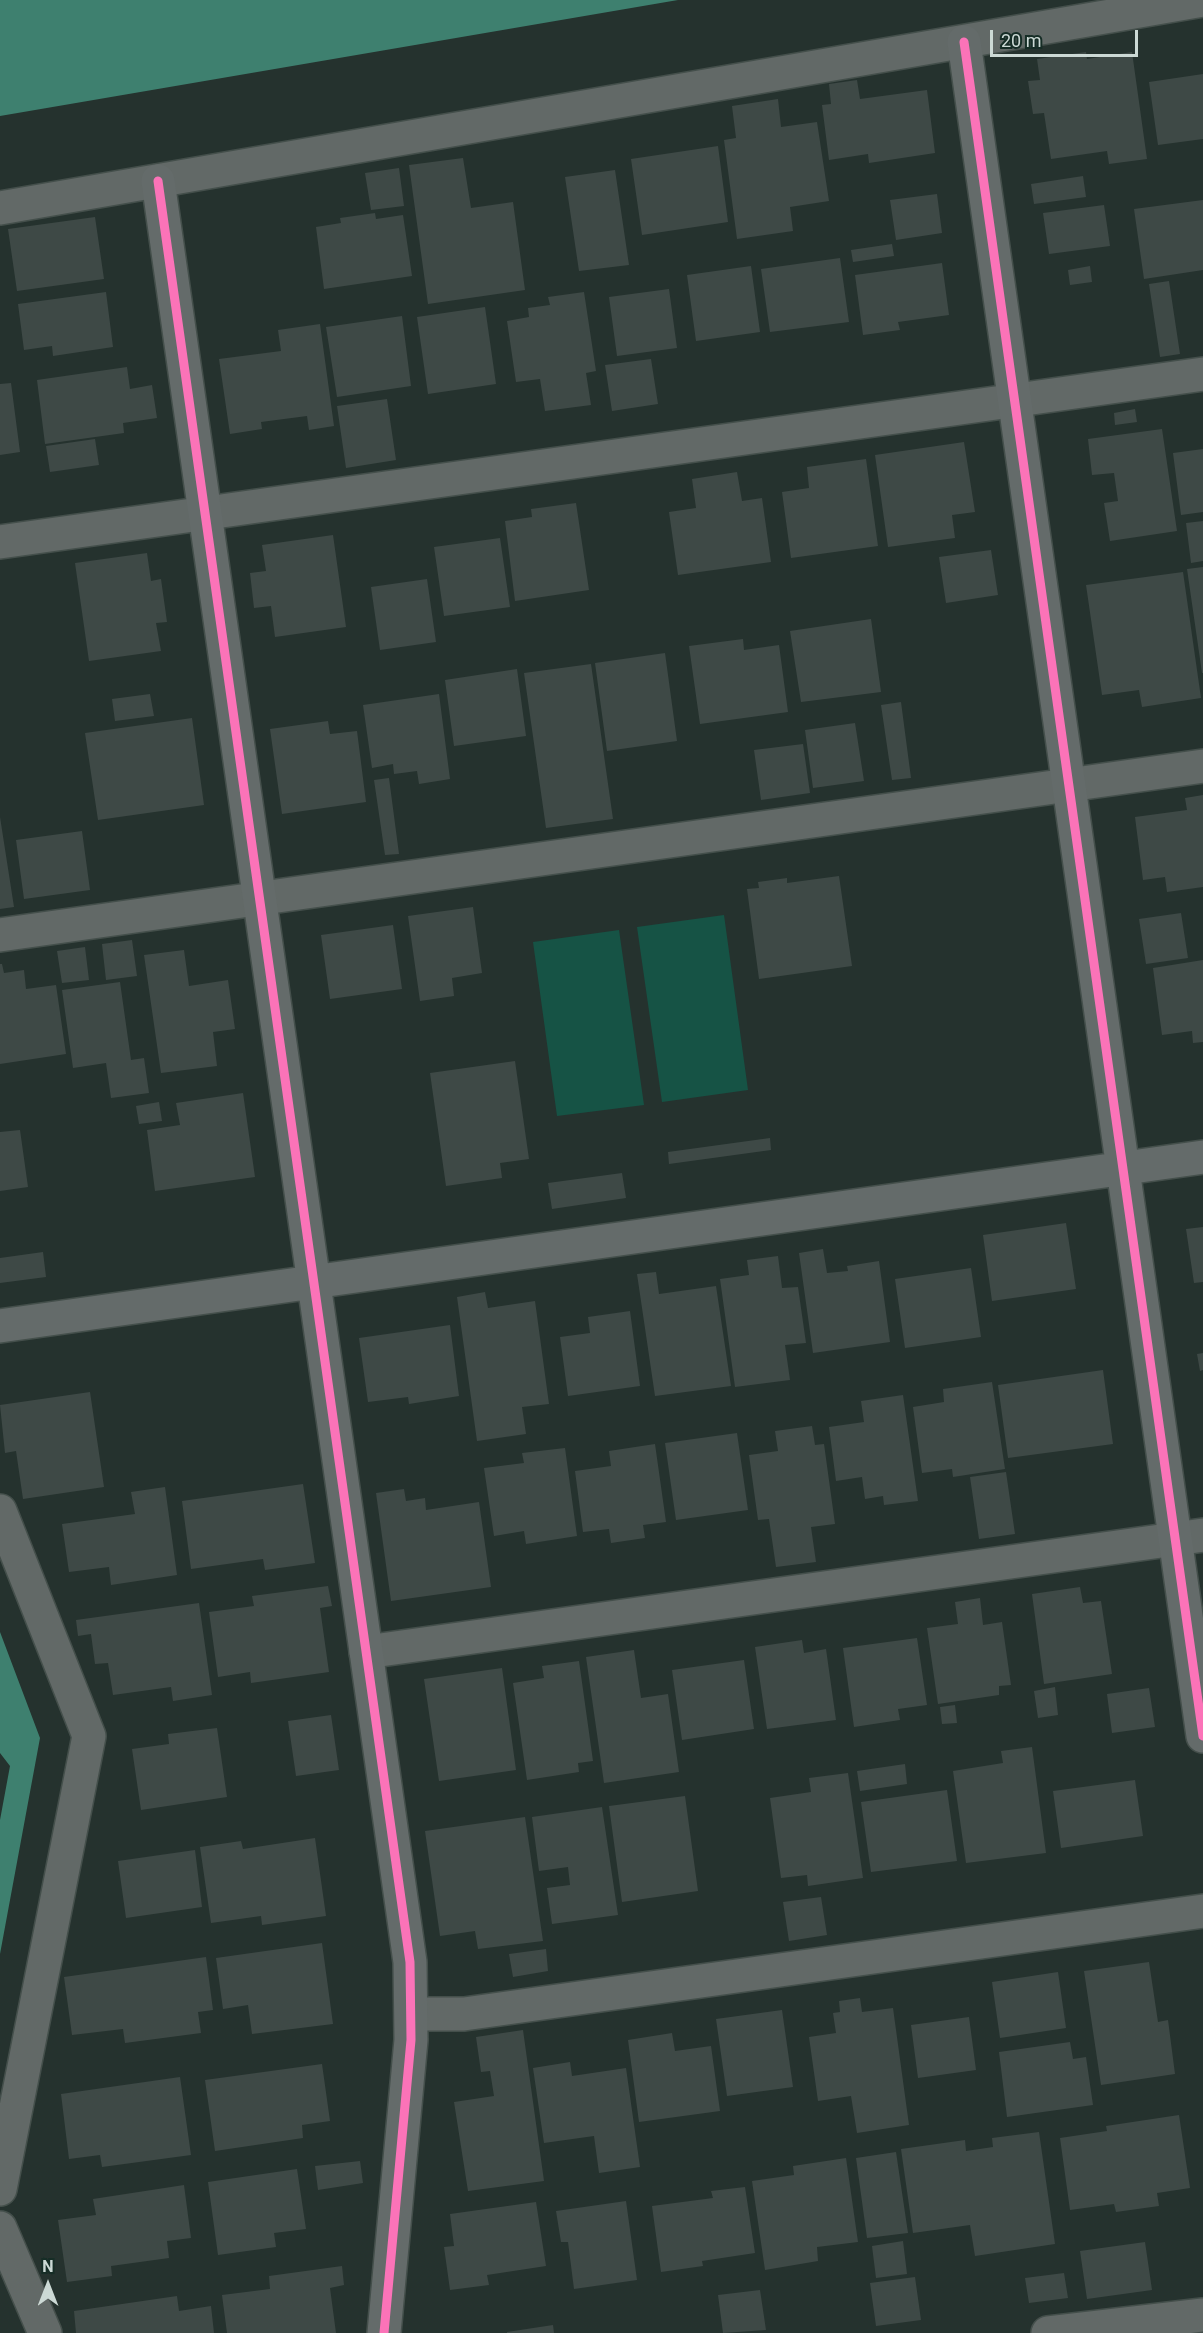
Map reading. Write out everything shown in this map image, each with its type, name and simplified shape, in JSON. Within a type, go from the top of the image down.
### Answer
[{"type":"street","points":[[0,208],[1203,0]]},
{"type":"street","points":[[964,42],[1123,1168],[1189,1537],[1203,1736]]},
{"type":"street","points":[[158,181],[410,1962],[412,2014],[384,2333]]},
{"type":"street","points":[[0,542],[1203,374]]},
{"type":"street","points":[[0,936],[1203,766]]},
{"type":"street","points":[[0,1326],[1203,1157]]},
{"type":"street","points":[[0,1511],[89,1736],[0,2189]]},
{"type":"street","points":[[366,1652],[1189,1537]]},
{"type":"street","points":[[412,2014],[464,2014],[1203,1911]]},
{"type":"street","points":[[0,2228],[45,2333]]},
{"type":"street","points":[[1048,2333],[1203,2315]]},
{"type":"shaded area","points":[[0,0],[678,0],[0,116]]},
{"type":"shaded area","points":[[724,915],[748,1090],[662,1102],[637,927]]},
{"type":"shaded area","points":[[619,930],[644,1105],[557,1116],[533,942]]},
{"type":"shaded area","points":[[0,1632],[40,1738],[0,1954],[0,1820],[10,1766],[0,1753]]},
{"type":"building","points":[[1086,52],[1087,59],[1132,52],[1147,159],[1109,164],[1107,151],[1051,159],[1044,113],[1033,114],[1028,81],[1040,80],[1037,59]]},
{"type":"building","points":[[1203,74],[1203,139],[1158,145],[1149,82]]},
{"type":"building","points":[[857,80],[860,99],[927,90],[935,153],[869,163],[868,154],[829,160],[822,105],[831,104],[829,84]]},
{"type":"building","points":[[778,99],[781,127],[817,122],[829,201],[790,207],[793,231],[737,239],[724,140],[736,138],[732,106]]},
{"type":"building","points":[[718,146],[728,222],[642,235],[631,159]]},
{"type":"building","points":[[463,158],[471,208],[513,202],[525,290],[428,304],[409,165]]},
{"type":"building","points":[[399,168],[404,206],[371,210],[365,173]]},
{"type":"building","points":[[615,170],[629,265],[579,271],[565,177]]},
{"type":"building","points":[[1083,176],[1086,197],[1034,204],[1031,184]]},
{"type":"building","points":[[937,194],[942,233],[896,240],[890,200]]},
{"type":"building","points":[[1203,200],[1203,270],[1144,279],[1134,209]]},
{"type":"building","points":[[1104,205],[1110,246],[1049,254],[1043,213]]},
{"type":"building","points":[[375,213],[376,219],[403,215],[412,276],[324,289],[316,227],[341,223],[340,218]]},
{"type":"building","points":[[95,217],[104,279],[17,291],[8,229]]},
{"type":"building","points":[[892,244],[894,256],[853,262],[851,250]]},
{"type":"building","points":[[840,258],[849,322],[770,332],[761,269]]},
{"type":"building","points":[[942,263],[949,315],[898,322],[900,330],[863,335],[855,275]]},
{"type":"building","points":[[751,266],[760,332],[696,341],[687,275]]},
{"type":"building","points":[[1090,266],[1092,282],[1070,285],[1068,270]]},
{"type":"building","points":[[1169,281],[1180,354],[1160,357],[1149,284]]},
{"type":"building","points":[[669,289],[677,348],[617,356],[609,297]]},
{"type":"building","points":[[106,292],[113,347],[53,356],[52,346],[24,350],[18,304]]},
{"type":"building","points":[[584,292],[596,371],[586,373],[591,405],[545,411],[540,379],[516,382],[507,321],[529,317],[528,308],[550,305],[548,297]]},
{"type":"building","points":[[485,307],[496,384],[428,394],[417,317]]},
{"type":"building","points":[[402,316],[411,386],[337,397],[326,327]]},
{"type":"building","points":[[320,324],[334,426],[309,430],[307,416],[261,422],[262,429],[230,434],[219,359],[281,351],[278,330]]},
{"type":"building","points":[[651,359],[658,404],[612,411],[605,365]]},
{"type":"building","points":[[127,367],[130,389],[152,385],[157,418],[123,423],[124,433],[45,444],[37,380]]},
{"type":"building","points":[[11,383],[20,452],[0,455],[0,384]]},
{"type":"building","points":[[387,399],[396,460],[346,468],[337,406]]},
{"type":"building","points":[[1135,409],[1137,422],[1115,425],[1114,413]]},
{"type":"building","points":[[1162,429],[1177,531],[1110,541],[1104,503],[1118,501],[1114,473],[1092,475],[1088,439]]},
{"type":"building","points":[[95,439],[99,465],[50,472],[46,446]]},
{"type":"building","points":[[964,442],[975,512],[952,515],[955,538],[888,547],[875,455]]},
{"type":"building","points":[[1203,449],[1203,512],[1181,515],[1173,453]]},
{"type":"building","points":[[866,459],[878,546],[791,558],[782,492],[809,488],[807,467]]},
{"type":"building","points":[[737,472],[742,501],[762,498],[771,562],[678,575],[669,512],[696,508],[692,479]]},
{"type":"building","points":[[576,503],[589,590],[515,601],[505,521],[532,517],[531,509]]},
{"type":"building","points":[[1203,521],[1203,561],[1191,563],[1186,523]]},
{"type":"building","points":[[333,535],[346,627],[275,637],[271,606],[254,608],[250,573],[266,571],[262,545]]},
{"type":"building","points":[[500,538],[510,607],[444,616],[434,547]]},
{"type":"building","points":[[991,550],[998,595],[946,603],[939,557]]},
{"type":"building","points":[[147,553],[151,581],[161,579],[167,622],[156,623],[161,651],[89,661],[75,563]]},
{"type":"building","points":[[1203,567],[1203,673],[1202,673],[1187,569]]},
{"type":"building","points":[[1183,572],[1201,698],[1142,707],[1139,690],[1102,695],[1086,585]]},
{"type":"building","points":[[427,579],[436,642],[380,650],[371,587]]},
{"type":"building","points":[[871,619],[881,692],[801,702],[790,631]]},
{"type":"building","points":[[743,639],[744,650],[779,645],[788,712],[700,724],[689,646]]},
{"type":"building","points":[[665,653],[677,741],[607,751],[595,663]]},
{"type":"building","points":[[591,664],[613,819],[546,828],[524,673]]},
{"type":"building","points":[[517,669],[526,736],[454,746],[445,680]]},
{"type":"building","points":[[150,694],[154,716],[115,721],[112,699]]},
{"type":"building","points":[[439,694],[450,779],[419,784],[417,771],[394,774],[393,764],[372,768],[363,705]]},
{"type":"building","points":[[901,702],[911,778],[892,780],[881,705]]},
{"type":"building","points":[[192,718],[204,805],[98,820],[85,733]]},
{"type":"building","points":[[328,721],[330,734],[357,731],[366,802],[282,814],[270,729]]},
{"type":"building","points":[[855,723],[864,781],[813,788],[805,730]]},
{"type":"building","points":[[803,744],[810,793],[761,800],[754,750]]},
{"type":"building","points":[[389,778],[399,854],[385,855],[374,780]]},
{"type":"building","points":[[1203,795],[1203,887],[1167,892],[1165,877],[1143,880],[1135,817],[1187,810],[1185,798]]},
{"type":"building","points":[[0,817],[14,907],[0,909]]},
{"type":"building","points":[[82,831],[90,890],[24,899],[16,840]]},
{"type":"building","points":[[839,876],[852,966],[759,979],[747,889],[759,888],[758,882],[787,878],[787,883]]},
{"type":"building","points":[[473,907],[482,973],[452,978],[454,996],[420,1001],[408,916]]},
{"type":"building","points":[[1181,913],[1188,958],[1146,964],[1139,919]]},
{"type":"building","points":[[393,925],[402,989],[330,999],[321,935]]},
{"type":"building","points":[[132,940],[137,976],[106,980],[102,944]]},
{"type":"building","points":[[85,947],[89,980],[62,983],[57,951]]},
{"type":"building","points":[[184,950],[189,986],[228,980],[235,1029],[213,1032],[217,1066],[161,1073],[144,955]]},
{"type":"building","points":[[1203,960],[1203,1042],[1193,1043],[1192,1031],[1162,1035],[1153,968]]},
{"type":"building","points":[[0,964],[2,964],[4,973],[24,970],[26,989],[56,985],[66,1054],[0,1064]]},
{"type":"building","points":[[120,982],[131,1060],[144,1058],[149,1093],[111,1098],[106,1063],[73,1068],[62,990]]},
{"type":"building","points":[[515,1061],[529,1159],[500,1163],[502,1178],[446,1186],[430,1073]]},
{"type":"building","points":[[243,1093],[255,1177],[155,1191],[147,1130],[180,1125],[176,1103]]},
{"type":"building","points":[[159,1102],[162,1121],[139,1124],[136,1106]]},
{"type":"building","points":[[20,1130],[28,1187],[0,1191],[0,1132]]},
{"type":"building","points":[[770,1138],[771,1150],[669,1164],[668,1152]]},
{"type":"building","points":[[622,1173],[626,1198],[552,1209],[548,1183]]},
{"type":"building","points":[[1066,1223],[1076,1289],[992,1301],[983,1235]]},
{"type":"building","points":[[1203,1227],[1203,1282],[1194,1283],[1186,1229]]},
{"type":"building","points":[[823,1249],[827,1273],[848,1271],[847,1266],[879,1261],[890,1342],[813,1353],[799,1253]]},
{"type":"building","points":[[43,1252],[46,1277],[0,1283],[0,1258]]},
{"type":"building","points":[[778,1256],[782,1288],[798,1287],[806,1343],[785,1345],[790,1380],[735,1387],[720,1279],[749,1275],[747,1260]]},
{"type":"building","points":[[971,1268],[981,1337],[905,1348],[895,1279]]},
{"type":"building","points":[[656,1272],[659,1294],[716,1286],[731,1386],[655,1396],[637,1274]]},
{"type":"building","points":[[485,1292],[488,1308],[535,1301],[549,1404],[522,1407],[526,1434],[477,1441],[457,1297]]},
{"type":"building","points":[[630,1311],[640,1386],[568,1396],[560,1337],[590,1333],[588,1317]]},
{"type":"building","points":[[450,1325],[459,1396],[409,1404],[408,1397],[368,1402],[359,1338]]},
{"type":"building","points":[[1203,1353],[1203,1370],[1200,1371],[1197,1354]]},
{"type":"building","points":[[1103,1370],[1113,1444],[1008,1458],[998,1385]]},
{"type":"building","points":[[992,1382],[1005,1469],[953,1477],[952,1469],[922,1473],[913,1407],[944,1402],[943,1389]]},
{"type":"building","points":[[90,1392],[104,1487],[23,1499],[16,1451],[5,1453],[0,1405]]},
{"type":"building","points":[[903,1395],[918,1501],[884,1505],[883,1496],[865,1499],[862,1477],[836,1481],[829,1427],[864,1422],[861,1401]]},
{"type":"building","points":[[812,1426],[815,1445],[824,1444],[835,1524],[811,1527],[816,1562],[776,1567],[769,1519],[758,1520],[749,1455],[778,1451],[775,1431]]},
{"type":"building","points":[[737,1433],[748,1510],[676,1520],[665,1443]]},
{"type":"building","points":[[655,1444],[666,1522],[643,1525],[645,1538],[611,1543],[609,1529],[583,1532],[575,1471],[611,1466],[609,1451]]},
{"type":"building","points":[[565,1448],[577,1536],[526,1544],[524,1531],[494,1536],[484,1468],[524,1463],[522,1453]]},
{"type":"building","points":[[1006,1472],[1015,1534],[979,1539],[970,1477]]},
{"type":"building","points":[[303,1484],[315,1563],[265,1570],[263,1559],[191,1569],[182,1501]]},
{"type":"building","points":[[165,1487],[177,1575],[111,1585],[109,1567],[69,1572],[62,1524],[135,1514],[131,1492]]},
{"type":"building","points":[[404,1489],[406,1501],[425,1498],[426,1510],[479,1502],[491,1587],[391,1601],[376,1493]]},
{"type":"building","points":[[328,1586],[332,1606],[320,1608],[329,1672],[251,1683],[250,1672],[218,1677],[209,1612],[254,1606],[252,1596]]},
{"type":"building","points":[[1080,1587],[1083,1603],[1101,1601],[1112,1674],[1044,1684],[1032,1594]]},
{"type":"building","points":[[980,1598],[983,1625],[1002,1622],[1011,1685],[999,1686],[999,1695],[938,1704],[927,1628],[958,1624],[955,1602]]},
{"type":"building","points":[[199,1603],[212,1695],[173,1701],[171,1687],[113,1695],[108,1663],[95,1664],[91,1634],[78,1636],[76,1620]]},
{"type":"building","points":[[917,1638],[927,1705],[898,1709],[900,1720],[854,1727],[843,1648]]},
{"type":"building","points":[[802,1640],[804,1653],[826,1649],[836,1720],[767,1729],[755,1647]]},
{"type":"building","points":[[634,1650],[641,1698],[668,1694],[679,1772],[604,1783],[586,1657]]},
{"type":"building","points":[[744,1660],[754,1729],[682,1740],[672,1670]]},
{"type":"building","points":[[579,1661],[593,1761],[578,1763],[579,1772],[527,1780],[513,1683],[544,1678],[542,1666]]},
{"type":"building","points":[[502,1668],[516,1770],[439,1781],[424,1679]]},
{"type":"building","points":[[1055,1687],[1058,1715],[1038,1718],[1034,1691]]},
{"type":"building","points":[[1149,1688],[1155,1727],[1112,1733],[1107,1694]]},
{"type":"building","points":[[955,1705],[957,1723],[942,1724],[940,1707]]},
{"type":"building","points":[[331,1715],[339,1770],[296,1776],[288,1721]]},
{"type":"building","points":[[217,1728],[227,1797],[141,1810],[132,1749],[169,1744],[168,1734]]},
{"type":"building","points":[[1032,1747],[1046,1853],[966,1863],[953,1771],[1003,1763],[1001,1751]]},
{"type":"building","points":[[905,1764],[907,1784],[860,1791],[857,1771]]},
{"type":"building","points":[[848,1773],[863,1878],[808,1886],[807,1875],[781,1878],[770,1798],[811,1792],[809,1778]]},
{"type":"building","points":[[1135,1780],[1143,1836],[1061,1848],[1053,1791]]},
{"type":"building","points":[[947,1790],[957,1861],[871,1872],[861,1802]]},
{"type":"building","points":[[685,1796],[698,1891],[622,1902],[609,1806]]},
{"type":"building","points":[[602,1807],[618,1915],[552,1924],[547,1888],[570,1885],[568,1867],[539,1871],[532,1817]]},
{"type":"building","points":[[525,1817],[543,1941],[478,1949],[475,1931],[440,1936],[425,1831]]},
{"type":"building","points":[[315,1838],[326,1916],[262,1925],[261,1916],[211,1923],[200,1847],[241,1841],[243,1849]]},
{"type":"building","points":[[195,1850],[202,1907],[126,1918],[118,1861]]},
{"type":"building","points":[[821,1897],[827,1935],[789,1941],[783,1902]]},
{"type":"building","points":[[322,1943],[333,2024],[252,2034],[248,2005],[223,2009],[216,1958]]},
{"type":"building","points":[[546,1949],[548,1971],[513,1977],[509,1954]]},
{"type":"building","points":[[206,1957],[213,2010],[198,2012],[201,2033],[125,2043],[123,2029],[72,2035],[64,1977]]},
{"type":"building","points":[[1149,1962],[1158,2022],[1168,2020],[1175,2074],[1101,2085],[1084,1971]]},
{"type":"building","points":[[1058,1972],[1066,2028],[1000,2038],[992,1982]]},
{"type":"building","points":[[860,1998],[862,2012],[893,2008],[909,2125],[857,2133],[851,2096],[818,2101],[809,2037],[836,2033],[833,2013],[840,2012],[839,2001]]},
{"type":"building","points":[[782,2010],[793,2087],[727,2096],[716,2019]]},
{"type":"building","points":[[969,2017],[976,2070],[918,2078],[911,2025]]},
{"type":"building","points":[[523,2030],[544,2181],[468,2191],[454,2102],[494,2096],[490,2071],[481,2072],[476,2037]]},
{"type":"building","points":[[672,2033],[675,2051],[711,2046],[720,2111],[639,2122],[628,2040]]},
{"type":"building","points":[[1070,2042],[1073,2059],[1086,2057],[1093,2105],[1007,2117],[999,2052]]},
{"type":"building","points":[[570,2062],[572,2076],[626,2068],[640,2167],[599,2173],[594,2136],[544,2143],[533,2068]]},
{"type":"building","points":[[322,2064],[330,2121],[302,2125],[303,2138],[215,2151],[205,2080]]},
{"type":"building","points":[[180,2077],[191,2155],[102,2167],[100,2155],[69,2159],[61,2094]]},
{"type":"building","points":[[1179,2115],[1190,2188],[1157,2193],[1159,2206],[1116,2212],[1114,2204],[1070,2210],[1060,2138],[1107,2131],[1106,2126]]},
{"type":"building","points":[[1039,2132],[1055,2244],[975,2256],[970,2225],[913,2233],[901,2149],[965,2140],[966,2151],[993,2147],[992,2138]]},
{"type":"building","points":[[896,2152],[908,2233],[867,2238],[856,2158]]},
{"type":"building","points":[[846,2158],[858,2242],[817,2247],[818,2261],[765,2270],[752,2181],[794,2175],[793,2166]]},
{"type":"building","points":[[360,2161],[363,2183],[318,2190],[315,2166]]},
{"type":"building","points":[[297,2169],[306,2229],[274,2233],[276,2247],[218,2255],[208,2182]]},
{"type":"building","points":[[184,2185],[191,2238],[167,2241],[169,2258],[111,2266],[112,2276],[67,2282],[58,2220],[96,2215],[93,2199]]},
{"type":"building","points":[[745,2187],[755,2253],[702,2261],[703,2266],[661,2272],[652,2206],[713,2198],[711,2191]]},
{"type":"building","points":[[626,2201],[637,2280],[574,2289],[568,2242],[561,2242],[556,2211]]},
{"type":"building","points":[[536,2202],[546,2266],[487,2275],[489,2285],[450,2290],[444,2247],[454,2246],[450,2214]]},
{"type":"building","points":[[903,2241],[907,2274],[876,2278],[872,2246]]},
{"type":"building","points":[[1145,2242],[1152,2290],[1087,2299],[1080,2251]]},
{"type":"building","points":[[342,2266],[344,2285],[330,2288],[336,2333],[227,2333],[222,2295],[270,2289],[269,2276]]},
{"type":"building","points":[[1064,2273],[1068,2298],[1029,2303],[1025,2278]]},
{"type":"building","points":[[915,2277],[921,2320],[876,2326],[870,2283]]},
{"type":"building","points":[[760,2290],[766,2330],[723,2333],[718,2295]]},
{"type":"building","points":[[177,2296],[179,2311],[211,2306],[214,2333],[76,2333],[74,2311]]},
{"type":"building","points":[[553,2325],[554,2333],[507,2333],[507,2332]]},
{"type":"cycle path","points":[[964,42],[1203,1736]]},
{"type":"cycle path","points":[[158,181],[410,1962],[411,2040],[384,2333]]}]
